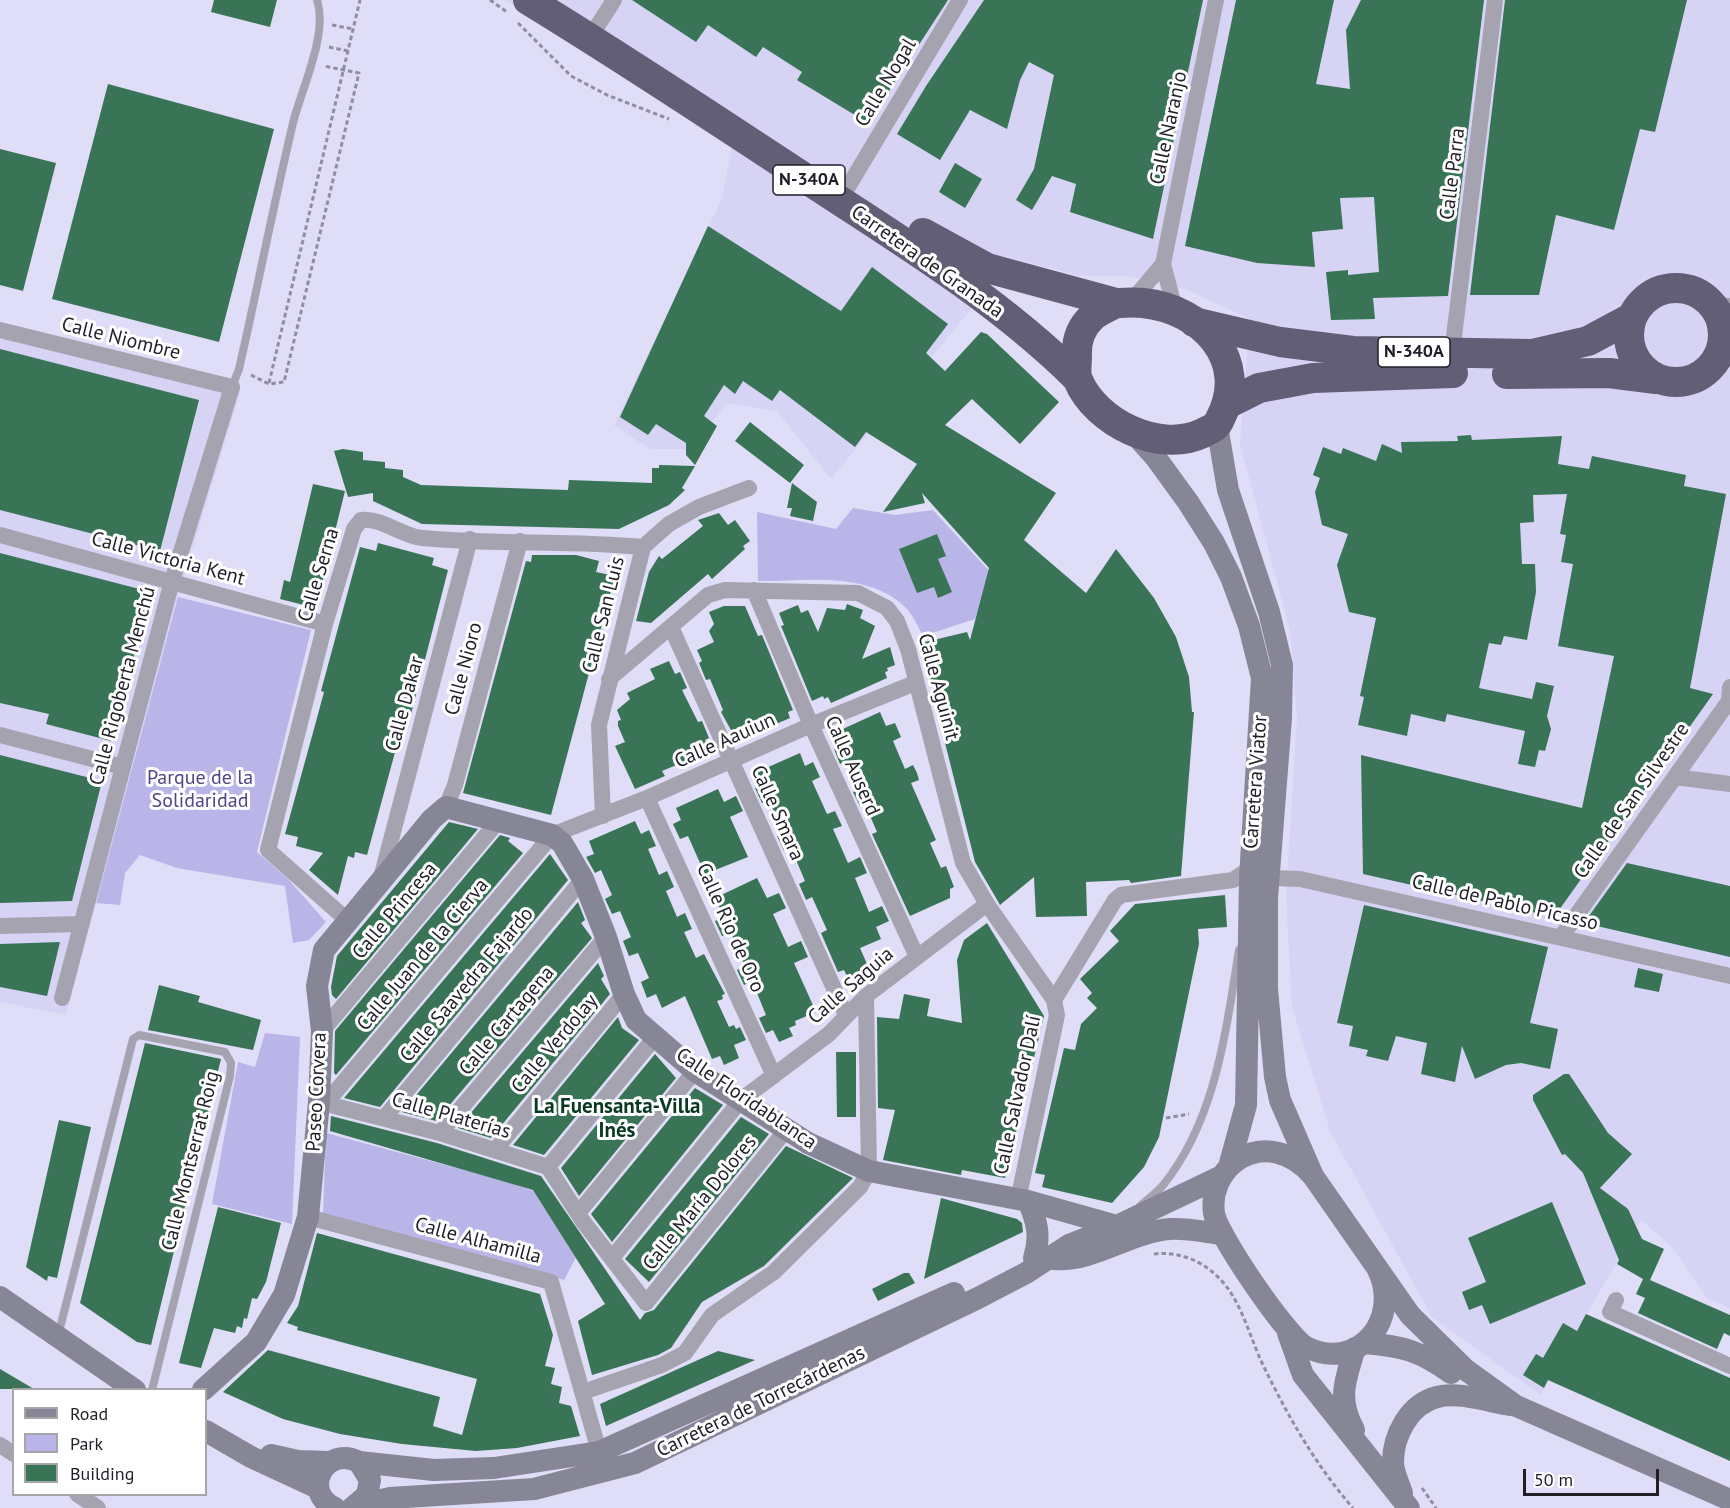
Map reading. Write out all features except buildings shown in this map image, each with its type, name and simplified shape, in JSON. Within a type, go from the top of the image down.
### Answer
[{"type":"highway","name":"Carretera de Granada","points":[[528,0],[667,87],[956,279],[1040,342],[1077,378]]},
{"type":"highway","name":"Carretera de Granada","points":[[554,0],[598,25],[848,187],[955,253],[987,268],[1123,303]]},
{"type":"highway","name":"N-340A","points":[[1123,303],[1143,303],[1184,317],[1280,342],[1353,351],[1532,354],[1558,350],[1588,341],[1631,318],[1640,303],[1657,291],[1676,287],[1701,294],[1724,315],[1722,347],[1715,362],[1700,376]]},
{"type":"highway","points":[[1077,378],[1076,340],[1093,316],[1123,303]]},
{"type":"highway","name":"N-340A","points":[[1184,317],[1205,330],[1225,353],[1232,379],[1223,414]]},
{"type":"highway","points":[[1631,318],[1628,336],[1631,352],[1636,363],[1656,379]]},
{"type":"highway","name":"N-340A","points":[[1077,378],[1091,401],[1107,416],[1131,430],[1156,438],[1183,441],[1259,388],[1313,378],[1405,373],[1609,373],[1674,383],[1700,376],[1730,377]]},
{"type":"street","points":[[598,25],[614,0]]},
{"type":"street","name":"Calle Nogal","points":[[848,187],[960,0]]},
{"type":"street","name":"Calle Naranjo","points":[[1184,317],[1163,264],[1216,0]]},
{"type":"street","name":"Calle Parra","points":[[1452,353],[1495,0]]},
{"type":"street","name":"Calle Naranjo","points":[[1123,303],[1163,264]]},
{"type":"street","name":"Calle Niombre","points":[[0,330],[232,387]]},
{"type":"street","name":"Calle Rigoberta Menchú","points":[[62,998],[172,581],[232,387]]},
{"type":"street","name":"Carretera Viator","points":[[1223,414],[1228,490],[1269,612],[1282,665],[1281,718],[1257,875],[1275,1077],[1280,1100],[1313,1176]]},
{"type":"street","name":"Carretera Viator","points":[[1131,430],[1156,458],[1200,518],[1231,577],[1249,626],[1262,678],[1257,875],[1246,1105],[1225,1172],[1216,1188],[1213,1212],[1221,1234]]},
{"type":"street","name":"Calle San Luis","points":[[603,816],[599,725],[643,547],[669,524],[699,507],[749,488]]},
{"type":"street","name":"Calle Serna","points":[[347,920],[268,850],[326,624],[354,529],[361,520],[370,519],[419,538],[643,547]]},
{"type":"street","name":"Calle Victoria Kent","points":[[0,535],[326,624]]},
{"type":"street","name":"Calle Dakar","points":[[381,879],[470,539]]},
{"type":"street","name":"Calle Nioro","points":[[446,807],[455,785],[520,541]]},
{"type":"street","name":"Calle Aguinit","points":[[609,679],[708,595],[725,590],[754,590],[858,593],[872,599],[887,608],[897,621],[908,649],[963,863],[987,904]]},
{"type":"street","name":"Calle Auserd","points":[[754,590],[811,725],[917,957]]},
{"type":"street","name":"Calle Smara","points":[[670,627],[846,1015]]},
{"type":"street","name":"Calle Aauiun","points":[[552,835],[647,798],[811,725],[915,683]]},
{"type":"street","name":"Calle de San Silvestre","points":[[1561,937],[1729,701],[1730,687]]},
{"type":"street","points":[[0,735],[123,767]]},
{"type":"street","points":[[1674,777],[1730,784]]},
{"type":"street","name":"Calle Rio de Oro","points":[[647,798],[774,1076]]},
{"type":"street","points":[[446,807],[500,819],[552,835]]},
{"type":"street","name":"Paseo Corvera","points":[[204,1388],[256,1342],[284,1295],[308,1217],[322,1102],[322,1031],[317,986],[324,950],[432,819],[446,807]]},
{"type":"street","name":"Calle Princesa","points":[[322,1031],[500,819]]},
{"type":"street","name":"Calle Floridablanca","points":[[552,835],[561,843],[583,879],[606,937],[624,994],[636,1020],[695,1071],[786,1130],[870,1171],[1023,1200],[1117,1226]]},
{"type":"street","name":"Calle Juan de la Cierva","points":[[322,1102],[552,835]]},
{"type":"street","name":"Calle de Pablo Picasso","points":[[1257,875],[1300,879],[1730,976]]},
{"type":"street","name":"Calle Salvador Dalí","points":[[1054,1000],[1115,900],[1121,895],[1257,875]]},
{"type":"street","name":"Calle Saavedra Fajardo","points":[[384,1118],[583,879]]},
{"type":"street","name":"Calle Salvador Dalí","points":[[987,904],[1054,1000],[1057,1015],[1023,1200]]},
{"type":"street","name":"Calle Saguia","points":[[612,1258],[741,1100],[829,1034],[866,996],[987,904]]},
{"type":"street","points":[[0,926],[81,924]]},
{"type":"street","name":"Calle Cartagena","points":[[440,1133],[606,937]]},
{"type":"street","name":"Calle Verdolay","points":[[495,1150],[624,994]]},
{"type":"street","points":[[583,1392],[662,1365],[685,1353],[712,1314],[774,1272],[860,1187],[870,1171],[866,996]]},
{"type":"street","points":[[612,1258],[548,1167],[656,1036]]},
{"type":"street","points":[[579,1212],[695,1071]]},
{"type":"street","name":"Calle Platerías","points":[[322,1102],[440,1133],[548,1167]]},
{"type":"street","name":"Calle María Dolores","points":[[612,1258],[646,1303],[786,1130]]},
{"type":"street","name":"Carretera de Torrecárdenas","points":[[601,1462],[1026,1274],[1040,1258],[1117,1226],[1225,1172],[1249,1154],[1273,1152],[1296,1159],[1313,1176]]},
{"type":"street","points":[[1313,1176],[1410,1315],[1443,1350],[1516,1406]]},
{"type":"street","points":[[1023,1200],[1037,1223],[1040,1258],[1071,1260],[1135,1238],[1171,1229],[1221,1234],[1287,1329],[1304,1345],[1315,1350],[1338,1353],[1360,1345],[1378,1328],[1386,1305],[1383,1281],[1378,1270]]},
{"type":"street","name":"Calle Alhamilla","points":[[308,1217],[551,1282],[601,1462]]},
{"type":"street","points":[[0,1297],[133,1388]]},
{"type":"street","points":[[1616,1300],[1610,1312],[1730,1366]]},
{"type":"street","points":[[1287,1329],[1303,1375],[1408,1507]]},
{"type":"street","points":[[1360,1345],[1407,1348],[1426,1355],[1460,1379],[1516,1406],[1730,1500]]},
{"type":"street","points":[[1360,1345],[1344,1387],[1343,1411],[1372,1464]]},
{"type":"street","points":[[1408,1507],[1393,1464],[1397,1437],[1405,1419],[1420,1405],[1437,1397],[1456,1396],[1516,1406]]},
{"type":"street","points":[[207,1432],[237,1449],[318,1488]]},
{"type":"street","points":[[237,1449],[298,1461],[329,1462],[344,1457],[399,1485],[457,1494]]},
{"type":"street","points":[[329,1462],[319,1473],[318,1488],[323,1500],[335,1508]]},
{"type":"street","points":[[363,1468],[434,1470],[547,1462],[601,1462]]},
{"type":"street","points":[[356,1506],[390,1498],[534,1489],[601,1462]]},
{"type":"street","points":[[356,1506],[369,1489],[363,1468]]},
{"type":"street","points":[[80,1496],[98,1508]]},
{"type":"lane","points":[[232,387],[240,369],[294,120],[316,45],[319,23],[317,0]]},
{"type":"lane","points":[[1117,1226],[1164,1185],[1200,1124],[1227,1027],[1257,875]]},
{"type":"lane","name":"Calle Montserrat Roig","points":[[57,1338],[134,1039],[139,1035],[225,1052],[231,1063],[230,1076],[152,1388]]},
{"type":"path","points":[[269,384],[360,0]]},
{"type":"path","points":[[490,0],[503,9],[571,76],[607,95],[630,102],[678,124]]},
{"type":"path","points":[[319,23],[353,29]]},
{"type":"path","points":[[316,45],[348,51]]},
{"type":"path","points":[[240,369],[269,384],[285,382],[358,73],[310,63]]},
{"type":"path","points":[[1146,1255],[1163,1253],[1189,1258],[1208,1268],[1221,1280],[1240,1310],[1265,1369],[1299,1432],[1324,1472],[1353,1508]]},
{"type":"path","points":[[1419,1484],[1436,1508]]},
{"type":"shaded area","points":[[505,0],[1730,0],[1730,1308],[1708,1299],[1671,1246],[1641,1220],[1540,1395],[1432,1317],[1330,1131],[1292,1006],[1286,895],[1297,719],[1290,630],[1240,444],[1250,319],[1185,289],[1127,276],[1081,276],[1003,256],[976,303],[831,479],[777,411],[727,403],[690,449],[650,449],[614,425],[721,201],[733,144]]},
{"type":"shaded area","points":[[0,327],[241,389],[178,597],[66,1015],[0,1002]]},
{"type":"green space","points":[[853,508],[895,515],[933,510],[991,573],[975,619],[923,636],[903,605],[888,594],[871,587],[834,580],[758,581],[757,512],[836,529]]},
{"type":"green space","name":"Parque de la Solidaridad","points":[[178,597],[311,630],[257,852],[287,878],[326,922],[309,940],[293,943],[285,886],[177,868],[140,855],[125,873],[120,905],[96,903]]},
{"type":"green space","points":[[265,1033],[300,1037],[292,1224],[212,1204],[238,1062],[255,1067]]},
{"type":"green space","points":[[326,1133],[505,1181],[536,1192],[577,1255],[564,1280],[323,1214]]},
{"type":"district","name":"La Fuensanta-Villa Inés","points":[[617,1119]]}]
